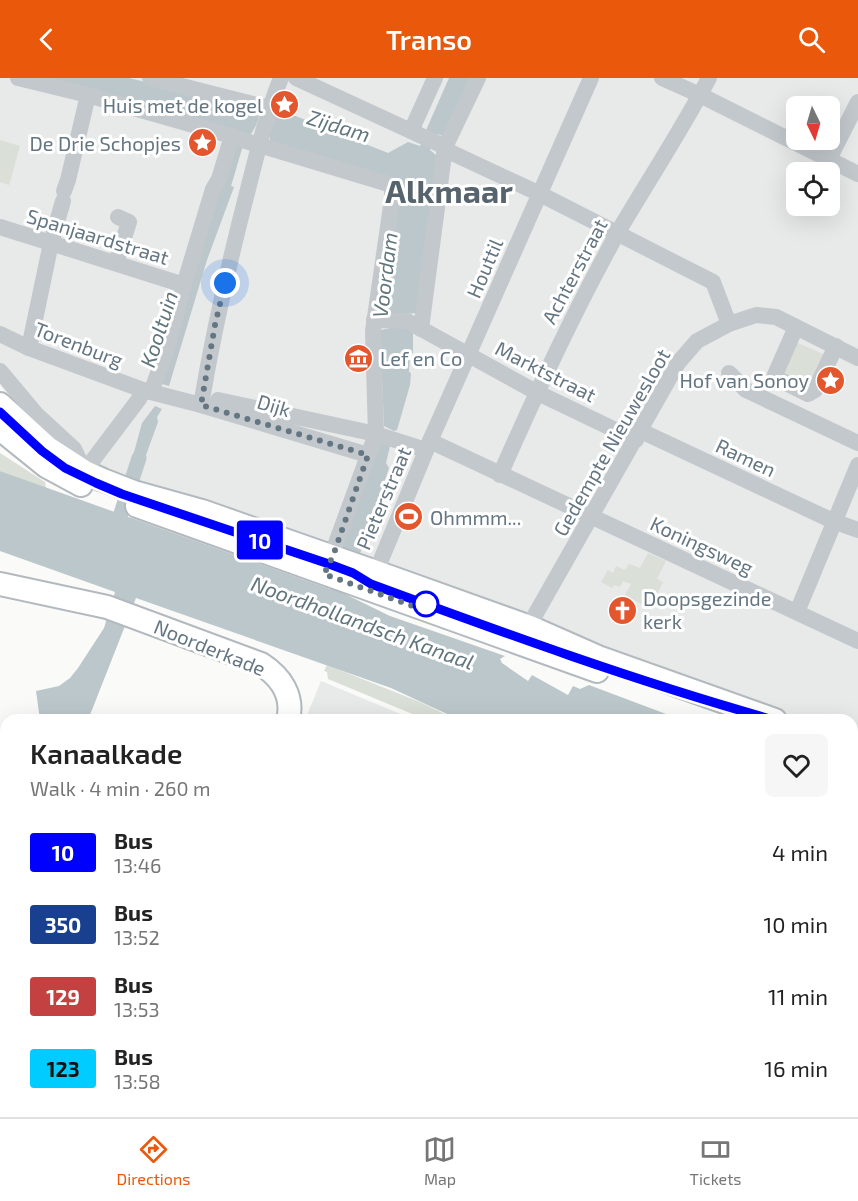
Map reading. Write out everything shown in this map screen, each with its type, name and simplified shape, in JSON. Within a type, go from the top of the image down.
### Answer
[{"type":"street","points":[[18,78],[247,139],[392,185],[398,322]]},
{"type":"street","points":[[150,78],[192,83],[268,112]]},
{"type":"street","points":[[81,477],[139,399],[154,393],[213,189],[268,112],[281,78]]},
{"type":"street","points":[[296,78],[416,133],[713,282],[729,324]]},
{"type":"street","points":[[416,133],[435,78]]},
{"type":"street","points":[[345,571],[368,455],[384,436],[398,322],[442,146],[478,78]]},
{"type":"street","name":"Houttil","points":[[428,446],[538,193],[591,78]]},
{"type":"street","points":[[662,78],[858,174]]},
{"type":"street","name":"Achterstraat","points":[[500,475],[536,392],[573,316],[618,233],[709,78]]},
{"type":"street","points":[[29,348],[51,243],[88,95]]},
{"type":"street","points":[[829,159],[858,102]]},
{"type":"street","points":[[201,401],[215,325],[219,282],[247,139]]},
{"type":"street","points":[[116,263],[129,222],[118,217]]},
{"type":"street","name":"Spanjaardstraat","points":[[0,227],[184,285]]},
{"type":"street","name":"Gedempte Nieuwesloot","points":[[530,627],[638,435],[686,353],[697,341],[729,324],[756,315],[776,317],[858,358]]},
{"type":"street","name":"Marktstraat","points":[[398,322],[469,355],[536,392],[638,435]]},
{"type":"street","points":[[796,327],[774,378],[808,394],[815,390],[836,346]]},
{"type":"street","name":"Torenburg","points":[[0,334],[29,348],[154,393]]},
{"type":"street","points":[[0,372],[36,414],[74,449],[81,477]]},
{"type":"street","points":[[729,373],[746,390],[858,443]]},
{"type":"street","name":"Dijk","points":[[154,393],[428,446],[500,475]]},
{"type":"street","name":"Dijk","points":[[201,401],[368,455]]},
{"type":"street","points":[[0,404],[81,477]]},
{"type":"street","points":[[0,429],[33,457],[127,496],[345,571],[530,627],[598,657],[758,714]]},
{"type":"street","name":"Ramen","points":[[638,435],[858,530]]},
{"type":"street","name":"Pieterstraat","points":[[345,571],[428,446]]},
{"type":"street","points":[[797,612],[858,465]]},
{"type":"street","name":"Koningsweg","points":[[500,475],[858,641]]},
{"type":"street","points":[[345,571],[676,699],[731,714]]},
{"type":"street","name":"Noorderkade","points":[[0,584],[107,607],[261,664],[274,673],[283,685],[289,706],[288,714]]},
{"type":"shaded area","points":[[0,78],[858,78],[858,714],[788,714],[713,689],[712,685],[670,670],[666,672],[657,669],[654,663],[603,646],[596,649],[170,491],[99,470],[14,403],[0,385]]},
{"type":"shaded area","points":[[0,140],[20,146],[9,185],[0,182]]},
{"type":"shaded area","points":[[789,339],[834,359],[817,394],[770,378]]},
{"type":"shaded area","points":[[0,453],[45,482],[46,488],[0,471]]},
{"type":"shaded area","points":[[648,553],[666,561],[657,579],[663,582],[650,609],[625,595],[631,584],[623,581],[620,587],[614,585],[612,588],[601,582],[608,570],[613,573],[616,566],[625,570],[629,564],[640,568]]},
{"type":"shaded area","points":[[327,665],[445,714],[413,714],[328,679],[327,672],[324,671]]},
{"type":"shaded area","points":[[321,681],[401,714],[307,714]]},
{"type":"water","points":[[40,78],[129,78],[259,110],[256,126],[242,149],[231,186],[234,187],[207,260],[169,386],[162,384],[188,285],[236,145]]},
{"type":"water","points":[[449,78],[470,78],[443,136],[437,134],[435,138],[426,134],[427,128]]},
{"type":"water","points":[[278,109],[388,153],[408,142],[420,146],[423,140],[432,144],[430,150],[437,156],[416,313],[407,314],[413,332],[413,353],[410,353],[410,385],[397,430],[394,431],[384,426],[380,332],[391,328],[392,313],[383,310],[400,188],[270,141],[270,133]]},
{"type":"water","points":[[155,406],[162,409],[157,417],[158,422],[138,477],[128,474],[142,423]]},
{"type":"water","name":"Noordhollandsch Kanaal","points":[[379,443],[390,446],[386,463],[389,468],[362,549],[360,553],[357,553],[343,593],[390,616],[505,656],[500,659],[502,663],[528,681],[532,675],[568,695],[573,686],[580,689],[589,685],[666,714],[447,714],[391,688],[136,598],[90,714],[39,714],[36,691],[59,686],[78,668],[104,628],[115,592],[0,551],[0,471],[330,589],[344,548],[342,547]]},
{"type":"waterway","name":"Kooltuin","points":[[115,532],[139,458]]},
{"type":"bus line","name":"10","points":[[0,412],[42,451],[65,468],[122,494],[329,564],[353,573],[371,584],[526,640],[696,698],[753,714]]},
{"type":"place","name":"Huis met de kogel","points":[[284,105]]},
{"type":"place","name":"De Drie Schopjes","points":[[202,143]]},
{"type":"place","name":"Lef en Co","points":[[359,358]]},
{"type":"place","name":"Hof van Sonoy","points":[[830,380]]},
{"type":"place","name":"Ohmmm...","points":[[409,517]]},
{"type":"place","name":"Doopsgezinde kerk","points":[[622,610]]},
{"type":"district","name":"Alkmaar","points":[[449,190]]},
{"type":"route","points":[[225,283],[201,405],[368,455],[333,556],[324,574],[418,608],[426,604]]},
{"type":"water label","name":"Zijdam","points":[[339,125]]},
{"type":"water label","name":"Voordam","points":[[384,275]]}]
